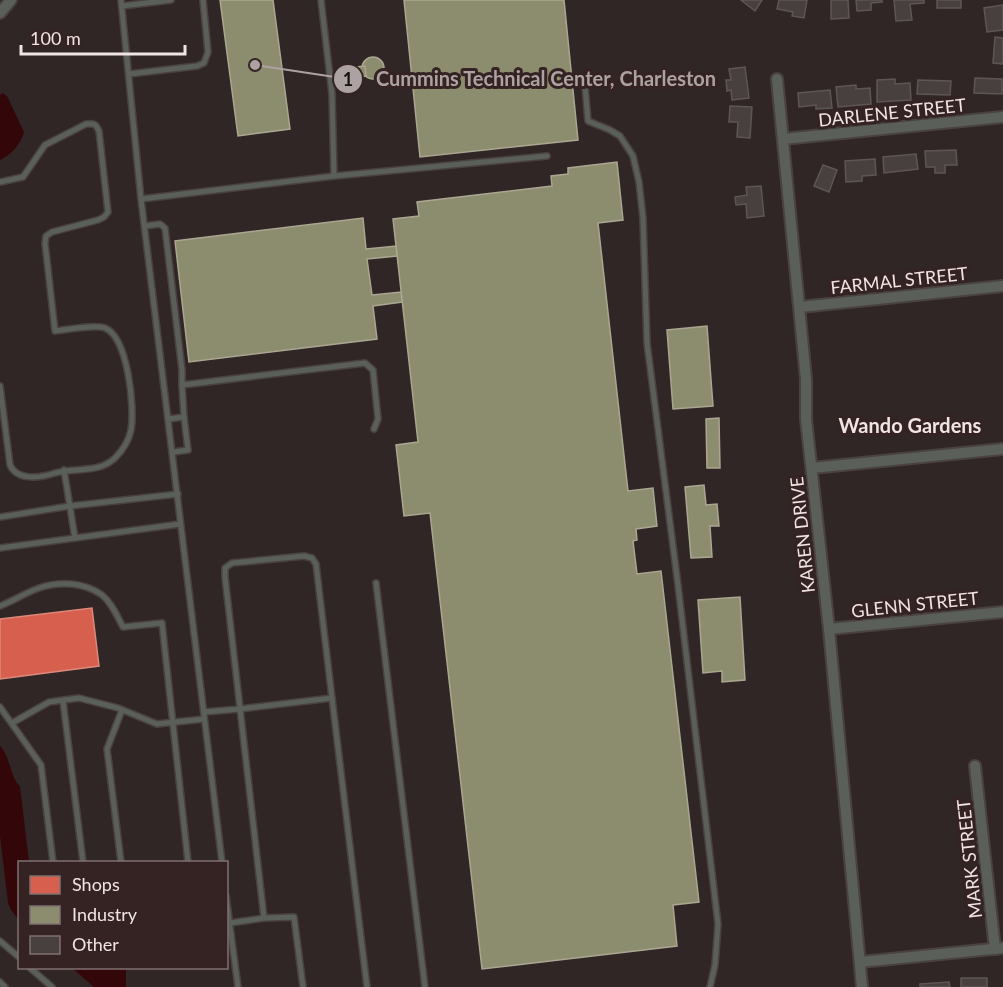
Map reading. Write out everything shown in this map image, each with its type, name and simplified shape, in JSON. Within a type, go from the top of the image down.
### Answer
[{"type":"street","points":[[0,13],[11,0]]},
{"type":"street","name":"KAREN DRIVE","points":[[777,80],[800,307],[806,380],[806,419],[829,629],[862,987]]},
{"type":"street","name":"DARLENE STREET","points":[[783,139],[1003,117]]},
{"type":"street","name":"FARMAL STREET","points":[[800,307],[1003,286]]},
{"type":"street","points":[[812,468],[1003,449]]},
{"type":"street","name":"GLENN STREET","points":[[829,629],[1003,612]]},
{"type":"street","name":"MARK STREET","points":[[975,766],[999,948]]},
{"type":"street","points":[[861,962],[999,948]]},
{"type":"lane","points":[[171,0],[121,3],[141,199],[222,861]]},
{"type":"lane","points":[[129,74],[197,66],[204,63],[208,52],[203,0]]},
{"type":"lane","points":[[321,0],[332,94],[334,176]]},
{"type":"lane","points":[[585,86],[588,121],[620,136],[633,156],[639,182],[643,219],[646,343],[678,585],[718,924],[715,965],[710,987]]},
{"type":"lane","points":[[0,182],[27,174],[45,145],[86,124],[93,123],[97,126],[108,212],[98,220],[52,232],[46,236],[45,243],[55,331],[101,327],[115,336],[129,373],[131,430],[121,450],[106,464],[91,470],[64,470],[45,476],[21,476],[13,472],[10,465],[0,386]]},
{"type":"lane","points":[[141,199],[334,176],[546,156]]},
{"type":"lane","points":[[145,226],[160,224],[165,228],[182,370],[188,450],[173,452]]},
{"type":"lane","points":[[182,385],[365,363],[373,370],[378,419],[374,429]]},
{"type":"lane","points":[[168,418],[184,417]]},
{"type":"lane","points":[[64,470],[75,538]]},
{"type":"lane","points":[[0,517],[70,506],[178,494]]},
{"type":"lane","points":[[0,548],[180,524]]},
{"type":"lane","points":[[264,918],[225,568],[232,563],[304,556],[312,558],[316,564],[367,987]]},
{"type":"lane","points":[[0,606],[37,588],[57,583],[85,587],[102,595],[112,606],[123,627],[162,623],[188,861]]},
{"type":"lane","points":[[376,583],[425,987]]},
{"type":"lane","points":[[12,723],[49,702],[79,698],[122,710],[157,724],[240,709],[332,698]]},
{"type":"lane","points":[[63,700],[83,861]]},
{"type":"lane","points":[[0,707],[41,765],[53,861]]},
{"type":"lane","points":[[121,861],[107,749],[122,710]]},
{"type":"lane","points":[[228,915],[238,987]]},
{"type":"lane","points":[[230,923],[264,918],[294,917],[303,987]]},
{"type":"lane","points":[[0,941],[18,956]]},
{"type":"lane","points":[[31,969],[52,987]]},
{"type":"lane","points":[[0,982],[5,987]]},
{"type":"shaded area","points":[[2,93],[7,96],[24,132],[15,149],[0,160],[0,95]]},
{"type":"shaded area","points":[[0,746],[20,786],[29,861],[18,861],[18,919],[8,903],[0,836]]},
{"type":"shaded area","points":[[73,969],[126,969],[126,987],[94,987]]},
{"type":"building: Shops","points":[[92,608],[99,666],[0,679],[0,619]]},
{"type":"building: Industry","points":[[220,0],[273,0],[290,129],[238,136]]},
{"type":"building: Industry","points":[[404,0],[564,0],[578,140],[420,157]]},
{"type":"building: Industry","points":[[373,57],[381,60],[384,68],[381,76],[373,79],[365,76],[362,68],[365,60]]},
{"type":"building: Industry","points":[[365,66],[366,76],[357,77],[356,67]]},
{"type":"building: Industry","points":[[617,162],[623,220],[598,223],[628,491],[653,488],[657,526],[636,529],[637,540],[633,541],[637,574],[661,571],[699,902],[673,905],[677,946],[482,969],[430,513],[404,516],[396,445],[418,442],[393,219],[419,216],[417,202],[552,186],[551,176],[568,174],[568,168]]},
{"type":"building: Industry","points":[[363,218],[366,249],[396,246],[397,256],[367,259],[372,295],[401,292],[402,302],[373,306],[377,339],[189,362],[175,241]]},
{"type":"building: Industry","points":[[707,326],[713,406],[673,409],[667,330]]},
{"type":"building: Industry","points":[[719,418],[720,468],[707,468],[706,419]]},
{"type":"building: Industry","points":[[704,485],[706,505],[717,504],[719,526],[710,526],[712,557],[691,558],[685,487]]},
{"type":"building: Industry","points":[[740,597],[745,680],[722,682],[722,671],[703,673],[698,600]]},
{"type":"building: Other","points":[[741,0],[762,0],[755,11]]},
{"type":"building: Other","points":[[779,0],[807,0],[804,18],[792,16],[793,12],[777,9]]},
{"type":"building: Other","points":[[831,0],[848,0],[849,18],[831,19]]},
{"type":"building: Other","points":[[856,0],[882,0],[882,2],[871,3],[871,10],[857,11]]},
{"type":"building: Other","points":[[894,0],[924,0],[924,3],[910,4],[912,20],[896,21]]},
{"type":"building: Other","points":[[937,0],[961,0],[961,8],[937,8]]},
{"type":"building: Other","points":[[1003,5],[1003,30],[987,32],[984,8]]},
{"type":"building: Other","points":[[995,37],[1003,38],[1003,64],[993,63]]},
{"type":"building: Other","points":[[745,67],[749,98],[732,100],[731,90],[727,91],[726,80],[731,80],[729,69]]},
{"type":"building: Other","points":[[975,78],[1002,79],[1002,94],[974,93]]},
{"type":"building: Other","points":[[895,79],[895,84],[910,83],[911,100],[877,102],[877,80]]},
{"type":"building: Other","points":[[918,80],[951,81],[950,95],[917,94]]},
{"type":"building: Other","points":[[856,85],[856,89],[870,88],[871,104],[838,107],[836,87]]},
{"type":"building: Other","points":[[830,90],[832,108],[816,109],[816,105],[799,107],[798,93]]},
{"type":"building: Other","points":[[730,106],[752,107],[750,138],[737,137],[738,122],[729,122]]},
{"type":"building: Other","points":[[956,150],[957,165],[945,165],[945,173],[935,173],[935,167],[926,167],[925,151]]},
{"type":"building: Other","points":[[916,154],[918,169],[884,173],[883,157]]},
{"type":"building: Other","points":[[875,159],[876,175],[862,176],[862,181],[846,182],[845,161]]},
{"type":"building: Other","points":[[823,165],[837,170],[829,192],[814,186]]},
{"type":"building: Other","points":[[761,186],[764,216],[747,218],[746,204],[736,205],[735,197],[747,195],[746,187]]},
{"type":"building: Other","points":[[961,978],[987,978],[987,987],[961,987]]},
{"type":"building: Other","points":[[949,982],[950,987],[920,987],[920,984]]},
{"type":"place","name":"Cummins Technical Center, Charleston","points":[[255,65]]},
{"type":"district","name":"Wando Gardens","points":[[910,425]]}]
